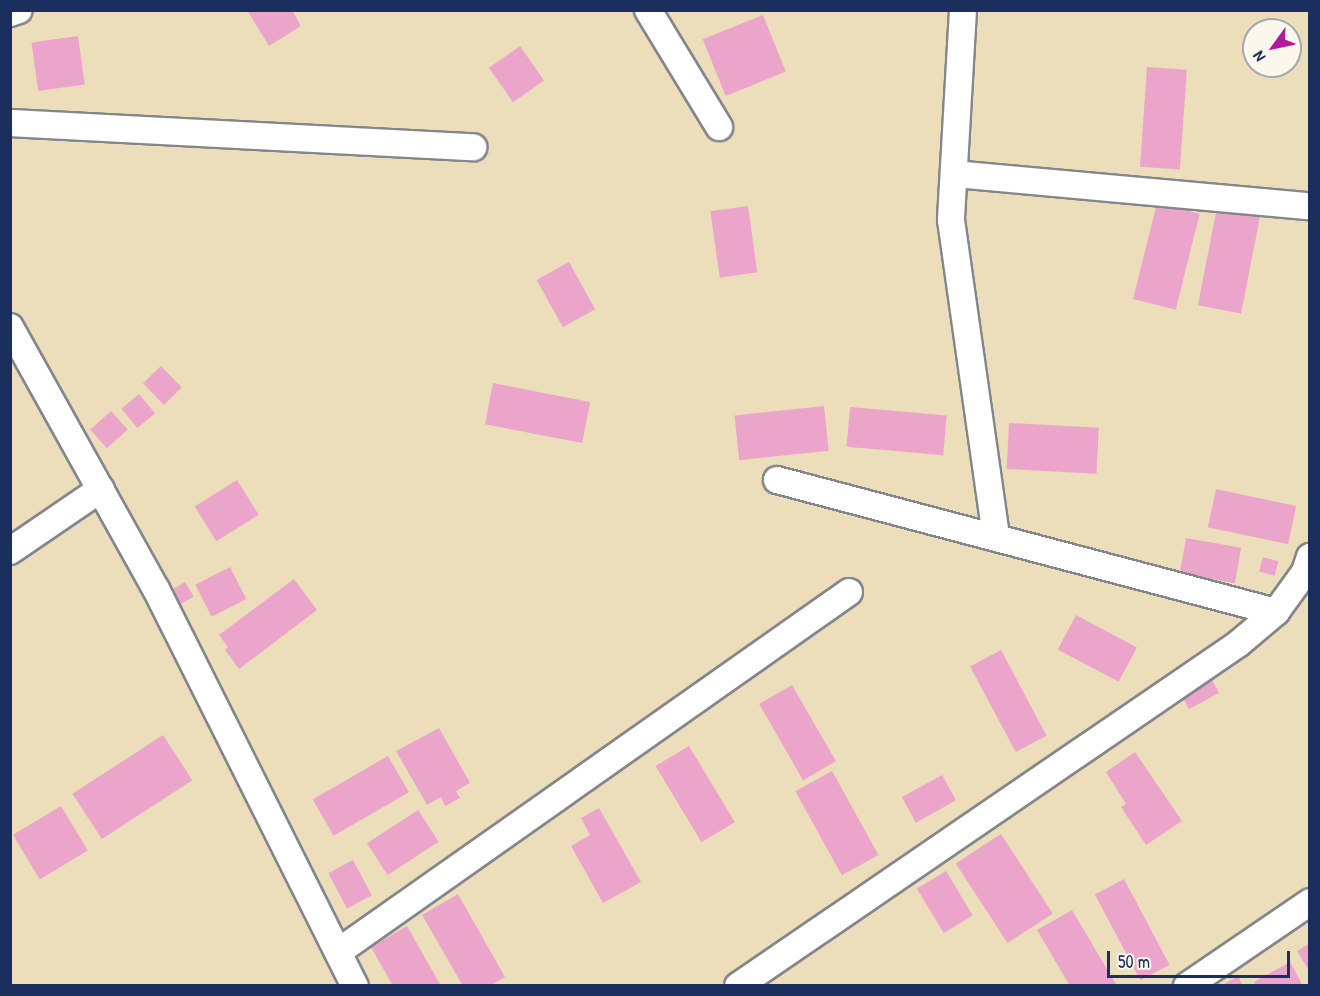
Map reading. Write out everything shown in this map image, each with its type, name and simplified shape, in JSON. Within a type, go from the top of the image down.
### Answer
[{"type":"street","points":[[10,13],[19,10]]},
{"type":"street","points":[[648,10],[720,127]]},
{"type":"street","points":[[963,10],[951,220],[996,538]]},
{"type":"street","points":[[10,123],[473,147]]},
{"type":"street","points":[[955,174],[1310,206]]},
{"type":"street","points":[[10,327],[156,589],[355,986]]},
{"type":"street","points":[[777,480],[1276,612]]},
{"type":"street","points":[[10,551],[100,489]]},
{"type":"street","points":[[738,986],[1238,644],[1276,612],[1305,572],[1310,557]]},
{"type":"street","points":[[338,952],[849,592]]},
{"type":"street","points":[[1187,986],[1310,902]]},
{"type":"building","points":[[247,10],[292,10],[301,26],[269,46]]},
{"type":"building","points":[[763,15],[786,72],[726,96],[703,39]]},
{"type":"building","points":[[78,36],[85,85],[38,91],[31,43]]},
{"type":"building","points":[[520,46],[544,80],[513,102],[489,68]]},
{"type":"building","points":[[1147,67],[1187,70],[1180,170],[1140,167]]},
{"type":"building","points":[[1157,203],[1200,214],[1176,310],[1133,299]]},
{"type":"building","points":[[748,206],[757,272],[720,278],[710,211]]},
{"type":"building","points":[[1217,207],[1260,215],[1241,314],[1198,305]]},
{"type":"building","points":[[569,262],[595,309],[563,327],[537,280]]},
{"type":"building","points":[[161,366],[182,388],[164,405],[143,383]]},
{"type":"building","points":[[493,383],[590,402],[582,443],[485,424]]},
{"type":"building","points":[[139,394],[155,413],[137,428],[121,409]]},
{"type":"building","points":[[824,406],[829,451],[739,460],[734,415]]},
{"type":"building","points":[[850,407],[947,415],[943,455],[847,447]]},
{"type":"building","points":[[111,411],[128,430],[107,448],[90,430]]},
{"type":"building","points":[[1009,423],[1099,428],[1096,474],[1007,469]]},
{"type":"building","points":[[237,480],[259,515],[216,541],[195,506]]},
{"type":"building","points":[[1216,489],[1296,506],[1288,544],[1208,527]]},
{"type":"building","points":[[1186,538],[1241,548],[1235,583],[1180,573]]},
{"type":"building","points":[[1263,557],[1278,561],[1275,576],[1259,571]]},
{"type":"building","points":[[230,567],[246,599],[212,617],[195,585]]},
{"type":"building","points":[[294,579],[317,610],[239,669],[225,650],[228,647],[219,635]]},
{"type":"building","points":[[185,582],[194,597],[178,606],[170,591]]},
{"type":"building","points":[[1076,615],[1137,647],[1119,682],[1058,649]]},
{"type":"building","points":[[1001,650],[1047,736],[1016,752],[970,666]]},
{"type":"building","points":[[1211,678],[1219,693],[1189,709],[1181,694]]},
{"type":"building","points":[[792,685],[836,761],[803,780],[759,704]]},
{"type":"building","points":[[439,728],[470,783],[456,791],[460,798],[445,806],[441,797],[427,805],[396,751]]},
{"type":"building","points":[[163,735],[192,780],[102,839],[72,794]]},
{"type":"building","points":[[689,746],[735,822],[701,842],[656,766]]},
{"type":"building","points":[[1135,752],[1182,821],[1146,845],[1121,807],[1126,804],[1106,772]]},
{"type":"building","points":[[388,756],[409,792],[334,836],[313,800]]},
{"type":"building","points":[[832,771],[879,855],[842,875],[795,791]]},
{"type":"building","points":[[942,775],[956,800],[916,823],[902,797]]},
{"type":"building","points":[[61,806],[88,851],[40,879],[13,835]]},
{"type":"building","points":[[599,808],[641,882],[603,903],[571,846],[590,835],[581,818]]},
{"type":"building","points":[[418,810],[439,842],[388,875],[367,843]]},
{"type":"building","points":[[1001,834],[1053,914],[1007,943],[956,863]]},
{"type":"building","points":[[353,860],[372,895],[347,908],[328,873]]},
{"type":"building","points":[[946,871],[973,916],[944,933],[917,889]]},
{"type":"building","points":[[1124,879],[1170,965],[1140,980],[1095,894]]},
{"type":"building","points":[[458,894],[505,977],[490,986],[463,986],[422,915]]},
{"type":"building","points":[[1072,910],[1117,986],[1070,986],[1037,930]]},
{"type":"building","points":[[407,926],[441,986],[393,986],[371,947]]},
{"type":"building","points":[[1310,943],[1310,972],[1297,951]]},
{"type":"building","points":[[1290,962],[1303,986],[1257,986],[1254,982]]},
{"type":"building","points":[[1238,976],[1243,986],[1221,986]]}]
